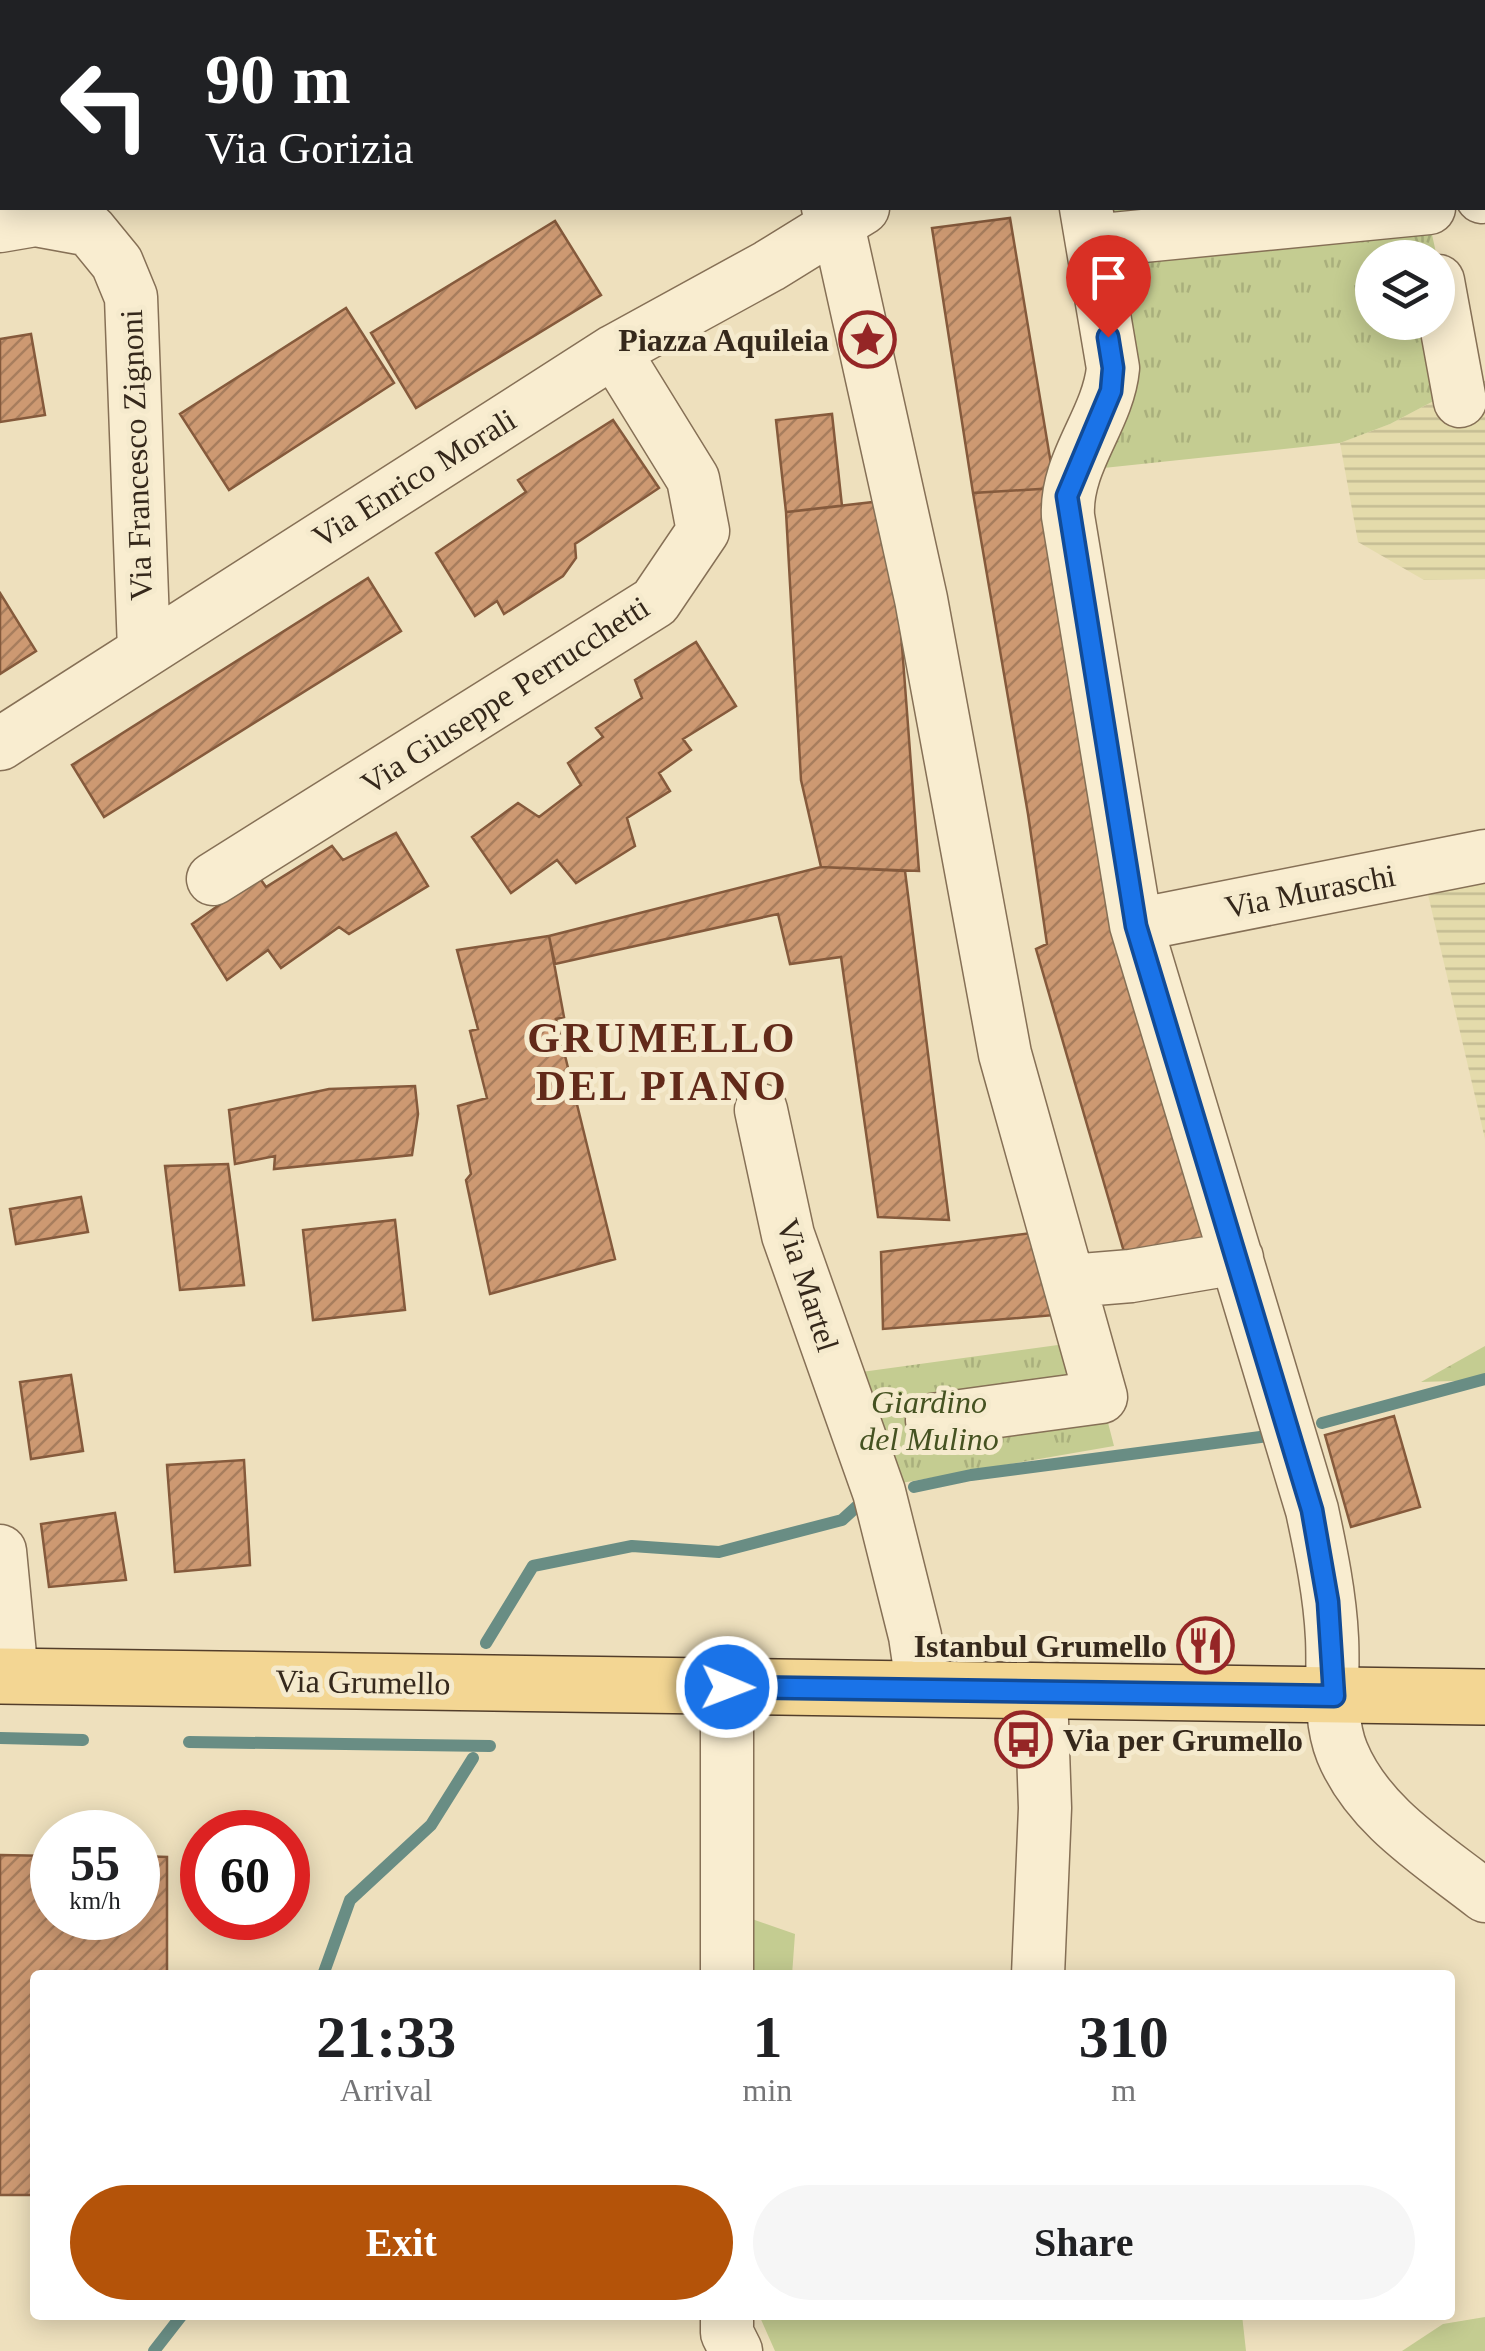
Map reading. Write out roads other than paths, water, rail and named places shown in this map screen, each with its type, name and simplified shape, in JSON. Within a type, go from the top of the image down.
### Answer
[{"type":"main road","name":"Via Grumello","points":[[6,1676],[1485,1698]]},
{"type":"street","points":[[1383,210],[1088,224],[1113,368],[1111,391],[1067,496],[1068,516],[1136,926],[1312,1510],[1328,1602],[1336,1732],[1342,1751],[1372,1800],[1398,1828],[1485,1896]]},
{"type":"street","points":[[1425,210],[1430,240]]},
{"type":"street","points":[[843,213],[921,599],[1005,1054],[1101,1397],[932,1420]]},
{"type":"street","name":"Via Enrico Morali","points":[[0,744],[614,351],[843,213]]},
{"type":"street","points":[[0,226],[78,217]]},
{"type":"street","name":"Via Francesco Zignoni","points":[[78,217],[117,262],[132,298],[144,650]]},
{"type":"street","points":[[1449,340],[1460,401]]},
{"type":"street","name":"Via Giuseppe Perrucchetti","points":[[213,879],[656,602],[702,532],[692,479],[614,351]]},
{"type":"street","name":"Via Muraschi","points":[[1136,926],[1485,856]]},
{"type":"street","name":"Via Martel","points":[[761,1110],[788,1234],[879,1492],[916,1636],[923,1690]]},
{"type":"street","points":[[1070,1281],[1131,1276],[1237,1258]]},
{"type":"street","points":[[0,1550],[6,1676]]},
{"type":"street","points":[[727,1687],[727,1970]]},
{"type":"street","points":[[1038,1970],[1045,1808],[1040,1692]]},
{"type":"street","points":[[727,2320],[727,2333],[736,2351]]},
{"type":"waterway","points":[[1322,1423],[1485,1379]]},
{"type":"waterway","points":[[914,1487],[971,1475],[1268,1436]]},
{"type":"waterway","points":[[486,1643],[533,1566],[632,1546],[719,1552],[842,1520],[865,1499]]},
{"type":"waterway","points":[[0,1738],[83,1740]]},
{"type":"waterway","points":[[189,1742],[490,1746]]},
{"type":"waterway","points":[[325,1970],[350,1900],[431,1825],[473,1758]]},
{"type":"waterway","points":[[154,2351],[178,2320]]},
{"type":"place","name":"Piazza Aquileia","points":[[868,340]]},
{"type":"place","name":"Istanbul Grumello","points":[[1206,1646]]},
{"type":"place","name":"Via per Grumello","points":[[1024,1740]]},
{"type":"district","name":"GRUMELLO DEL PIANO","points":[[662,1062]]},
{"type":"park label","name":"Giardino del Mulino","points":[[929,1420]]}]
